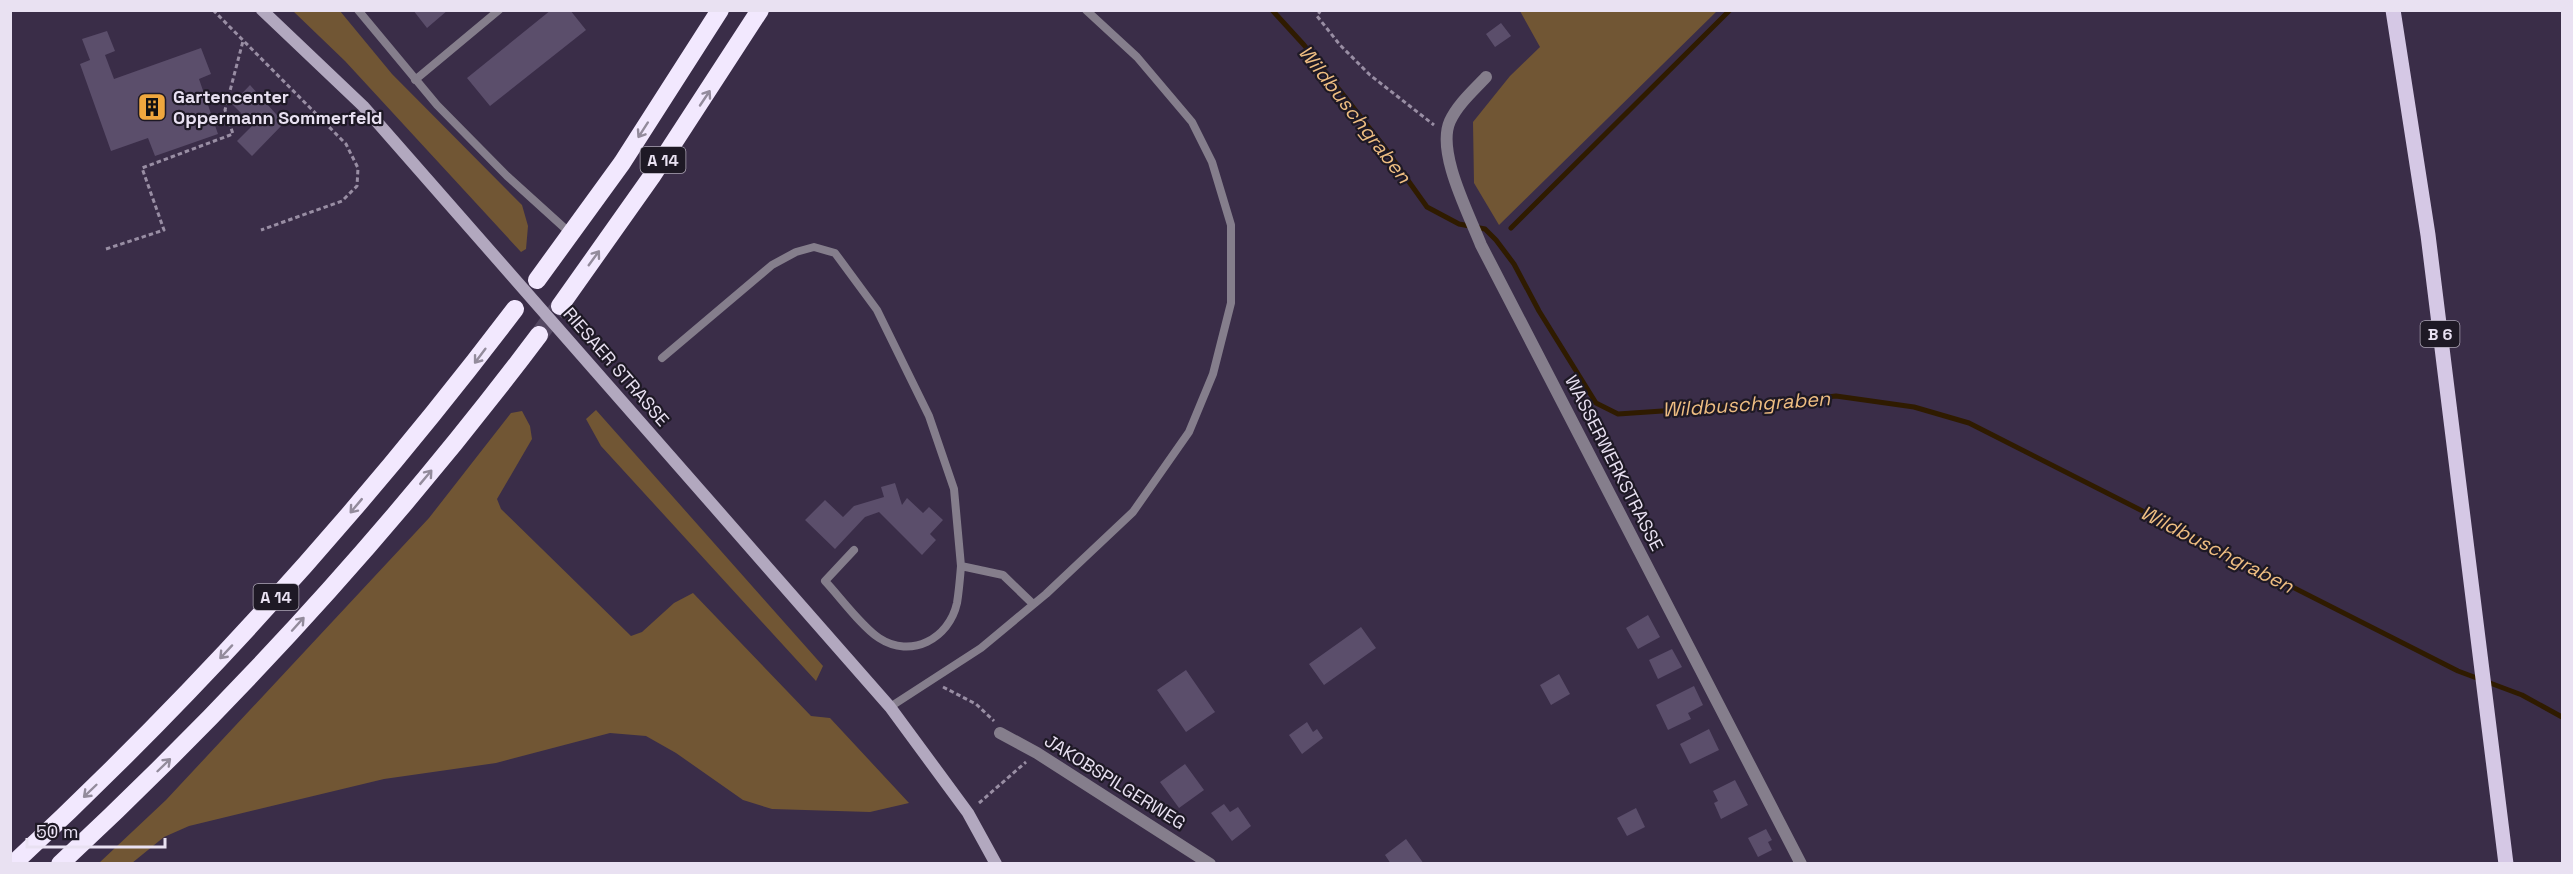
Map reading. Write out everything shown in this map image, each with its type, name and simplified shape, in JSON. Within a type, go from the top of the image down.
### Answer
[{"type":"highway","name":"A 14","points":[[537,280],[622,163],[720,10]]},
{"type":"highway","name":"A 14","points":[[560,306],[652,177],[760,10]]},
{"type":"highway","name":"A 14","points":[[13,864],[145,738],[314,556],[456,387],[516,309]]},
{"type":"highway","name":"A 14","points":[[60,864],[172,757],[291,631],[472,421],[539,335]]},
{"type":"main road","name":"RIESAER STRASSE","points":[[262,10],[363,106],[890,708],[968,813],[996,864]]},
{"type":"main road","name":"B 6","points":[[2393,10],[2428,235],[2506,864]]},
{"type":"street","points":[[1446,137],[1449,122],[1458,108],[1485,77]]},
{"type":"street","name":"WASSERWERKSTRASSE","points":[[1446,137],[1449,161],[1481,245],[1801,864]]},
{"type":"street","name":"JAKOBSPILGERWEG","points":[[1000,734],[1037,753],[1210,864]]},
{"type":"lane","points":[[358,10],[415,80],[507,176],[571,234]]},
{"type":"lane","points":[[415,80],[499,10]]},
{"type":"lane","points":[[890,708],[981,648],[1033,604],[1133,512],[1189,432],[1213,374],[1231,303],[1231,225],[1212,162],[1192,122],[1137,57],[1086,10]]},
{"type":"lane","points":[[662,358],[772,265],[796,252],[814,247],[835,253],[877,310],[929,416],[954,489],[961,566],[957,603],[948,624],[933,640],[906,648],[893,645],[877,637],[825,581],[854,550]]},
{"type":"lane","points":[[961,566],[1003,575],[1033,604]]},
{"type":"path","points":[[213,10],[346,144],[358,168],[357,186],[342,201],[261,230]]},
{"type":"path","points":[[1321,10],[1317,16],[1362,68],[1427,119],[1446,137]]},
{"type":"path","points":[[106,249],[164,230],[142,168],[233,134],[225,110],[243,41]]},
{"type":"path","points":[[933,679],[941,686],[976,704],[992,717],[1000,734]]},
{"type":"path","points":[[968,813],[1037,753]]},
{"type":"shaded area","points":[[293,11],[340,11],[392,74],[522,205],[528,226],[526,249],[521,252],[345,61]]},
{"type":"shaded area","points":[[1520,11],[1717,11],[1499,225],[1474,183],[1473,122],[1510,76],[1540,47]]},
{"type":"shaded area","points":[[596,410],[823,666],[816,681],[601,446],[586,419]]},
{"type":"shaded area","points":[[522,411],[530,426],[532,439],[497,499],[501,509],[631,636],[642,632],[674,603],[693,593],[811,716],[830,718],[909,803],[870,812],[772,809],[743,800],[676,753],[646,736],[610,733],[496,763],[384,779],[189,826],[164,837],[132,863],[99,863],[166,800],[429,518],[511,413]]},
{"type":"building","points":[[413,10],[448,10],[427,28]]},
{"type":"building","points":[[551,10],[570,10],[586,30],[490,106],[467,78]]},
{"type":"building","points":[[1501,23],[1511,36],[1495,47],[1486,34]]},
{"type":"building","name":"Gartencenter Oppermann Sommerfeld","points":[[107,31],[115,51],[105,55],[114,79],[201,48],[211,74],[199,79],[218,134],[155,156],[148,138],[111,151],[80,64],[90,60],[82,39]]},
{"type":"building","points":[[250,85],[284,123],[252,156],[237,141],[253,125],[232,104]]},
{"type":"building","points":[[895,483],[902,505],[907,498],[923,513],[929,507],[943,520],[930,534],[936,540],[922,555],[879,512],[865,517],[835,549],[805,520],[825,500],[843,517],[854,506],[884,497],[881,487]]},
{"type":"building","points":[[1648,615],[1660,637],[1638,649],[1626,628]]},
{"type":"building","points":[[1361,627],[1376,648],[1324,685],[1309,664]]},
{"type":"building","points":[[1672,649],[1682,667],[1658,679],[1649,660]]},
{"type":"building","points":[[1186,670],[1215,712],[1186,732],[1157,690]]},
{"type":"building","points":[[1559,674],[1570,694],[1551,705],[1540,685]]},
{"type":"building","points":[[1694,686],[1703,705],[1688,713],[1691,719],[1668,730],[1656,705]]},
{"type":"building","points":[[1307,722],[1313,732],[1317,729],[1323,738],[1302,754],[1289,735]]},
{"type":"building","points":[[1709,729],[1719,750],[1690,764],[1680,744]]},
{"type":"building","points":[[1185,764],[1204,790],[1179,808],[1160,782]]},
{"type":"building","points":[[1735,780],[1748,805],[1721,819],[1714,803],[1718,801],[1713,791]]},
{"type":"building","points":[[1224,804],[1230,812],[1238,807],[1251,826],[1232,841],[1211,813]]},
{"type":"building","points":[[1636,808],[1645,827],[1627,836],[1617,818]]},
{"type":"building","points":[[1766,829],[1772,840],[1768,842],[1772,850],[1758,857],[1748,838]]},
{"type":"building","points":[[1406,839],[1424,864],[1391,864],[1385,855]]},
{"type":"waterway","name":"Wildbuschgraben","points":[[1272,10],[1304,45],[1382,144],[1427,207],[1459,224],[1485,229],[1496,240],[1514,264],[1539,311],[1596,403],[1618,414],[1751,405],[1836,396],[1914,407],[1969,423],[2458,671],[2522,695],[2562,717]]},
{"type":"waterway","points":[[1511,228],[1730,10]]},
{"type":"tunnel","points":[[539,335],[560,306]]},
{"type":"place","name":"Gartencenter Oppermann Sommerfeld","points":[[152,107]]}]
